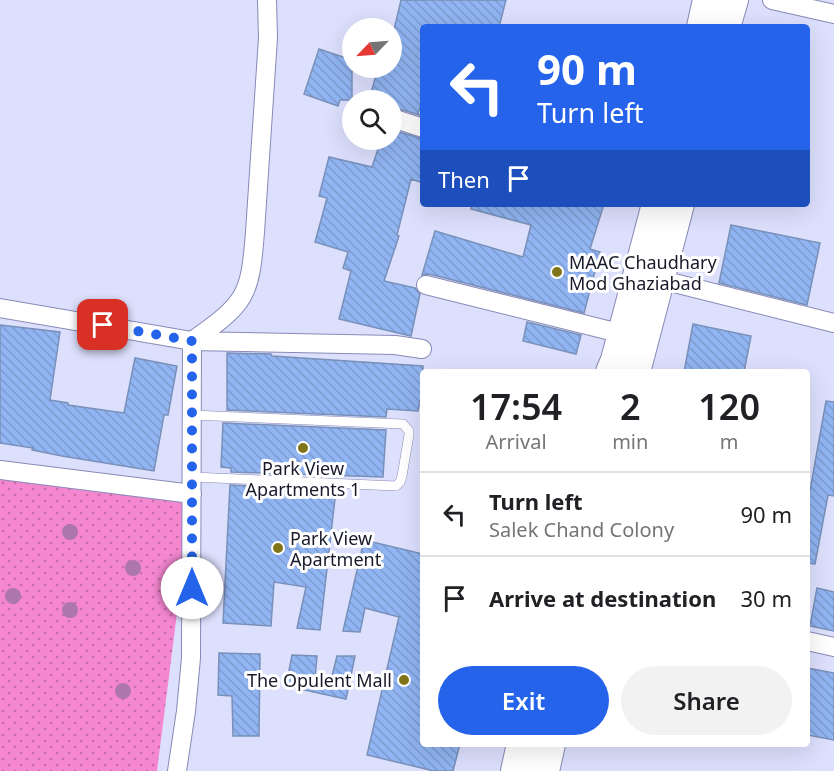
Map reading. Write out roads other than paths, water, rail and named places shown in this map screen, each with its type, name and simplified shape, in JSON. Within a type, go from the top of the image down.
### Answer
[{"type":"highway","points":[[634,369],[649,277],[657,207]]},
{"type":"highway","points":[[612,369],[623,334],[678,207]]},
{"type":"highway","points":[[516,771],[521,747]]},
{"type":"highway","points":[[544,771],[549,747]]},
{"type":"street","points":[[192,341],[237,306],[248,288],[252,264],[268,38],[267,0]]},
{"type":"street","points":[[772,0],[834,14]]},
{"type":"street","points":[[402,121],[420,127]]},
{"type":"street","points":[[649,277],[834,323]]},
{"type":"street","points":[[426,285],[623,334]]},
{"type":"street","points":[[0,308],[192,341],[395,345],[422,349]]},
{"type":"street","points":[[177,771],[191,658],[192,341]]},
{"type":"street","points":[[0,470],[192,486]]},
{"type":"street","points":[[810,642],[834,647]]},
{"type":"lane","points":[[192,415],[403,424],[409,430],[409,435],[402,476],[396,486],[192,486]]},
{"type":"place","name":"MAAC Chaudhary Mod Ghaziabad","points":[[557,272]]},
{"type":"place","name":"Park View Apartments 1","points":[[303,448]]},
{"type":"place","name":"Park View Apartment","points":[[278,548]]},
{"type":"place","name":"The Opulent Mall","points":[[404,680]]}]
